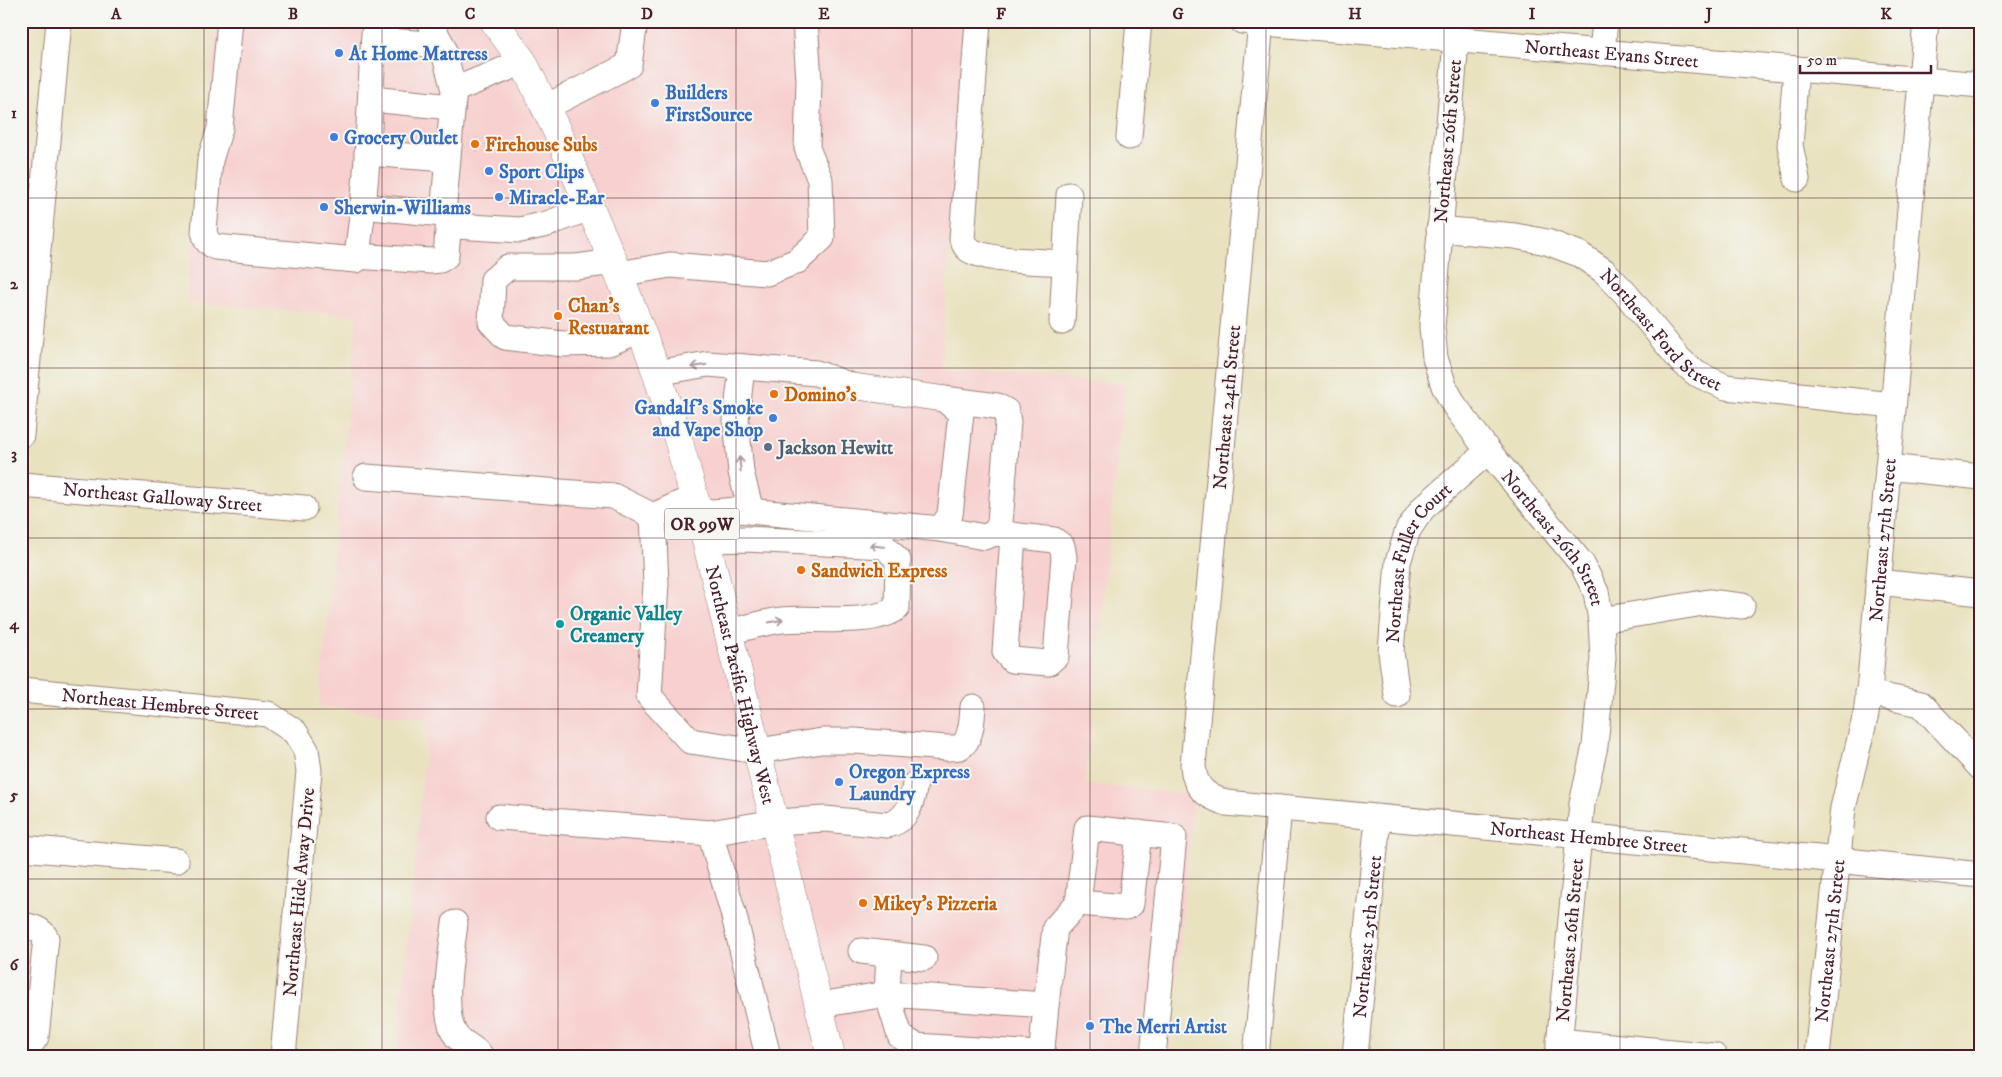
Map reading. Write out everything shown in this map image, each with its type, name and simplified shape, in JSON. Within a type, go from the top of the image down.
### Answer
[{"type":"highway","name":"Northeast Pacific Highway West","points":[[494,21],[523,62],[556,129],[589,208],[617,268],[675,428],[729,632],[831,1056]]},
{"type":"street","points":[[21,435],[32,193],[59,21]]},
{"type":"street","points":[[230,21],[220,128],[210,160],[204,232],[207,242],[215,247],[356,260],[367,153],[374,30],[442,45]]},
{"type":"street","points":[[356,256],[431,261],[440,260],[446,256],[447,159],[453,99],[442,45],[429,21]]},
{"type":"street","points":[[544,108],[629,65],[635,21]]},
{"type":"street","points":[[641,330],[609,343],[562,344],[505,337],[491,322],[493,280],[508,267],[617,268],[670,265],[767,273],[797,261],[822,238],[820,180],[807,148],[809,80],[805,21]]},
{"type":"street","points":[[978,21],[962,239],[966,248],[976,253],[996,258],[1065,262]]},
{"type":"street","points":[[1129,137],[1139,21]]},
{"type":"street","points":[[1602,53],[1605,21]]},
{"type":"street","name":"Northeast 27th Street","points":[[1817,1056],[1843,808],[1859,746],[1868,693],[1926,21]]},
{"type":"street","name":"Northeast Evans Street","points":[[1255,22],[1456,41],[1981,85]]},
{"type":"street","name":"Northeast 24th Street","points":[[1202,790],[1194,777],[1193,765],[1255,22]]},
{"type":"street","name":"Northeast 26th Street","points":[[1456,41],[1432,327],[1435,358],[1444,386],[1454,405],[1488,451],[1582,564],[1596,592],[1601,620],[1603,658],[1595,746],[1582,804],[1559,1049]]},
{"type":"street","points":[[371,99],[453,99],[523,62]]},
{"type":"street","points":[[1796,69],[1790,145],[1797,180]]},
{"type":"street","points":[[367,153],[447,159]]},
{"type":"street","points":[[1062,322],[1069,194]]},
{"type":"street","points":[[362,206],[446,217],[456,226],[520,230],[547,224],[589,208]]},
{"type":"street","name":"Northeast Ford Street","points":[[1439,229],[1515,236],[1547,242],[1579,254],[1604,271],[1626,294],[1680,360],[1698,374],[1726,387],[1893,405]]},
{"type":"street","points":[[366,476],[613,496],[653,516],[696,505],[941,529],[984,537],[1004,535],[1054,540],[1062,546],[1064,557],[1056,656],[1048,662],[1012,660],[1005,652],[1004,535],[1000,523],[1008,422],[1006,411],[996,406],[852,386],[816,373],[708,364],[656,373]]},
{"type":"street","points":[[742,367],[736,420],[741,472],[750,511]]},
{"type":"street","points":[[941,529],[950,515],[961,413],[944,399]]},
{"type":"street","name":"Northeast Fuller Court","points":[[1397,695],[1390,652],[1398,562],[1408,530],[1423,508],[1488,451]]},
{"type":"street","points":[[1888,467],[1981,477]]},
{"type":"street","name":"Northeast Galloway Street","points":[[21,485],[304,508]]},
{"type":"street","points":[[653,516],[656,584],[649,696],[690,741],[758,751],[822,741],[855,741],[947,748],[960,747],[970,730],[973,707]]},
{"type":"street","points":[[706,540],[747,539],[884,546],[898,560],[897,608],[889,614],[866,618],[781,620],[729,632]]},
{"type":"street","points":[[1878,582],[1981,593]]},
{"type":"street","points":[[1601,620],[1709,602],[1742,606]]},
{"type":"street","name":"Northeast Hembree Street","points":[[21,690],[268,714],[295,732]]},
{"type":"street","points":[[1868,693],[1921,704],[1981,768]]},
{"type":"street","name":"Northeast Hide Away Drive","points":[[283,1056],[309,771],[306,750],[295,732]]},
{"type":"street","points":[[498,817],[710,833],[775,822],[825,819],[888,825],[895,824],[902,819],[908,810],[915,784]]},
{"type":"street","name":"Northeast Hembree Street","points":[[1202,790],[1212,798],[1226,804],[1579,836],[1981,876]]},
{"type":"street","points":[[1256,1056],[1279,808]]},
{"type":"street","name":"Northeast 25th Street","points":[[1355,1056],[1378,818]]},
{"type":"street","points":[[888,954],[886,994],[900,1036],[916,1046],[993,1053],[1037,1054],[1042,1049],[1055,928],[1078,902],[1087,828],[1174,836],[1153,1056]]},
{"type":"street","points":[[710,833],[733,912],[768,1056]]},
{"type":"street","points":[[1078,902],[1126,907],[1131,904],[1138,833]]},
{"type":"street","points":[[21,848],[176,862]]},
{"type":"street","points":[[455,924],[447,1006],[450,1022],[458,1037],[481,1056]]},
{"type":"street","points":[[21,925],[35,927],[46,938],[36,1037],[32,1043],[21,1046]]},
{"type":"street","points":[[861,951],[924,958]]},
{"type":"street","points":[[819,1005],[886,994],[1046,1006]]},
{"type":"street","points":[[1559,1049],[1714,1056]]},
{"type":"shaded area","points":[[217,21],[964,21],[941,370],[1124,384],[1085,784],[1194,795],[1170,1056],[397,1056],[428,720],[319,706],[357,316],[186,302]]},
{"type":"place","name":"At Home Mattress","points":[[339,53]]},
{"type":"place","name":"Builders FirstSource","points":[[655,103]]},
{"type":"place","name":"Grocery Outlet","points":[[334,137]]},
{"type":"place","name":"Firehouse Subs","points":[[475,144]]},
{"type":"place","name":"Sport Clips","points":[[489,171]]},
{"type":"place","name":"Miracle-Ear","points":[[499,197]]},
{"type":"place","name":"Sherwin-Williams","points":[[324,207]]},
{"type":"place","name":"Chan's Restuarant","points":[[558,316]]},
{"type":"place","name":"Domino's","points":[[774,394]]},
{"type":"place","name":"Gandalf's Smoke and Vape Shop","points":[[773,418]]},
{"type":"place","name":"Jackson Hewitt","points":[[768,447]]},
{"type":"place","name":"Sandwich Express","points":[[801,570]]},
{"type":"place","name":"Organic Valley Creamery","points":[[560,624]]},
{"type":"place","name":"Oregon Express Laundry","points":[[839,782]]},
{"type":"place","name":"Mikey's Pizzeria","points":[[863,903]]},
{"type":"place","name":"The Merri Artist","points":[[1090,1026]]}]
